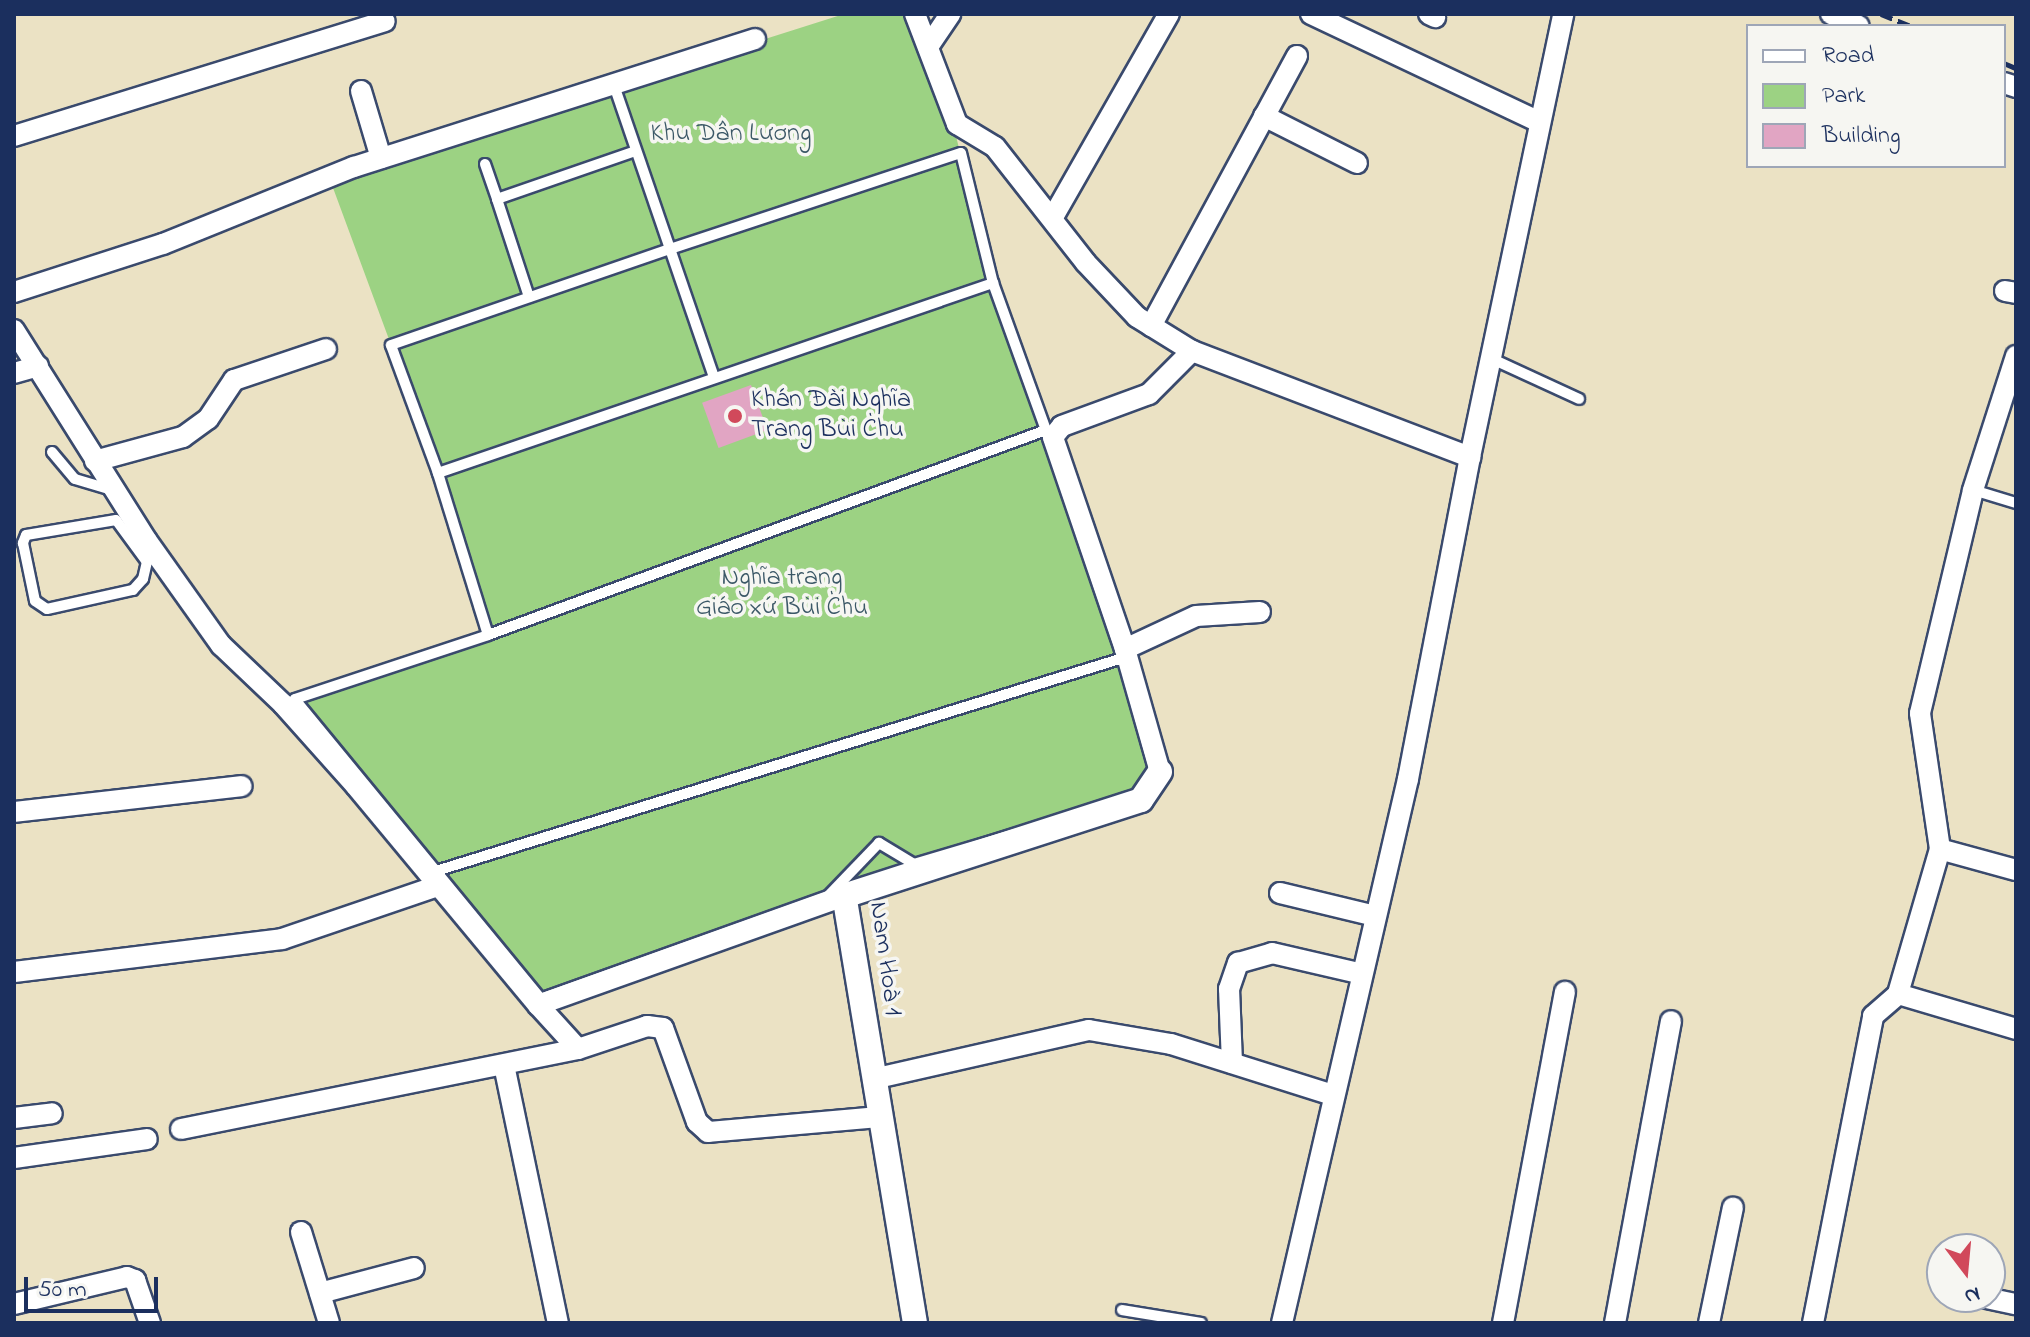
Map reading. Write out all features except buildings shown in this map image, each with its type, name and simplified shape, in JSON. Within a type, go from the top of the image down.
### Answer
[{"type":"street","points":[[915,14],[957,124],[995,147],[1121,304],[1192,351],[1470,457]]},
{"type":"street","points":[[928,47],[950,14]]},
{"type":"street","points":[[1053,217],[1169,14]]},
{"type":"street","points":[[1311,14],[1537,121]]},
{"type":"street","points":[[1282,1323],[1408,779],[1488,357],[1537,121],[1563,14]]},
{"type":"street","points":[[1831,14],[1854,24]]},
{"type":"street","points":[[14,136],[385,21]]},
{"type":"street","points":[[14,292],[163,244],[381,158],[755,39]]},
{"type":"street","points":[[1151,326],[1297,56]]},
{"type":"street","points":[[361,91],[381,158]]},
{"type":"street","points":[[1264,116],[1357,163]]},
{"type":"street","points":[[14,330],[117,492],[147,552],[221,645],[283,704],[436,879],[538,1005],[578,1049]]},
{"type":"street","points":[[95,461],[183,437],[208,419],[234,380],[326,349]]},
{"type":"street","points":[[1160,772],[1054,432],[1149,394],[1192,351]]},
{"type":"street","points":[[1813,1323],[1873,1016],[1898,994],[1940,849],[1920,713],[1973,490],[2016,356]]},
{"type":"street","points":[[14,373],[38,366]]},
{"type":"street","points":[[1124,653],[1196,616],[1260,612]]},
{"type":"street","name":"Nam Hoà 1","points":[[915,1323],[844,896],[1141,800],[1160,772]]},
{"type":"street","points":[[15,806],[242,786]]},
{"type":"street","points":[[1940,849],[2016,870]]},
{"type":"street","points":[[14,972],[282,939],[436,879]]},
{"type":"street","points":[[1280,893],[1375,916]]},
{"type":"street","points":[[538,1005],[844,896]]},
{"type":"street","points":[[1232,1063],[1229,989],[1238,963],[1272,953],[1362,974]]},
{"type":"street","points":[[1503,1323],[1565,992]]},
{"type":"street","points":[[1898,994],[2016,1029]]},
{"type":"street","points":[[1615,1323],[1671,1021]]},
{"type":"street","points":[[181,1129],[578,1049],[647,1026],[663,1028],[697,1122],[708,1132],[880,1117]]},
{"type":"street","points":[[873,1079],[1089,1030],[1171,1044],[1333,1095]]},
{"type":"street","points":[[504,1065],[558,1323]]},
{"type":"street","points":[[14,1118],[52,1113]]},
{"type":"street","points":[[14,1158],[147,1139]]},
{"type":"street","points":[[1709,1323],[1733,1207]]},
{"type":"street","points":[[301,1232],[329,1323]]},
{"type":"street","points":[[320,1293],[414,1268]]},
{"type":"street","points":[[14,1304],[127,1277],[135,1280],[150,1323]]},
{"type":"lane","points":[[616,91],[714,378]]},
{"type":"lane","points":[[497,199],[636,151]]},
{"type":"lane","points":[[488,635],[438,473],[391,345],[961,153],[993,283],[1046,430],[1124,653],[1155,771],[1139,797],[914,864],[879,843],[828,896],[541,999],[436,879],[295,699],[488,635],[1046,430]]},
{"type":"lane","points":[[485,164],[529,297]]},
{"type":"lane","points":[[438,473],[993,283]]},
{"type":"lane","points":[[1488,357],[1579,399]]},
{"type":"lane","points":[[52,452],[75,479],[117,492]]},
{"type":"lane","points":[[1973,490],[2016,503]]},
{"type":"lane","points":[[116,520],[147,552],[133,590],[43,609],[35,601],[23,539],[116,520]]},
{"type":"lane","points":[[436,879],[1124,653]]},
{"type":"lane","points":[[1122,1310],[1201,1323]]},
{"type":"green space","name":"Nghĩa trang Giáo xứ Bùi Chu","points":[[844,14],[909,14],[951,116],[994,289],[1160,772],[1141,800],[538,1005],[283,704],[482,632],[438,472],[329,177]]},
{"type":"railway","points":[[1881,14],[1905,24]]},
{"type":"railway","points":[[2006,64],[2016,68]]},
{"type":"place","name":"Khán Đài Nghĩa Trang Bùi Chu","points":[[735,416]]},
{"type":"park label","name":"Khu Dân Lương","points":[[731,135]]}]
